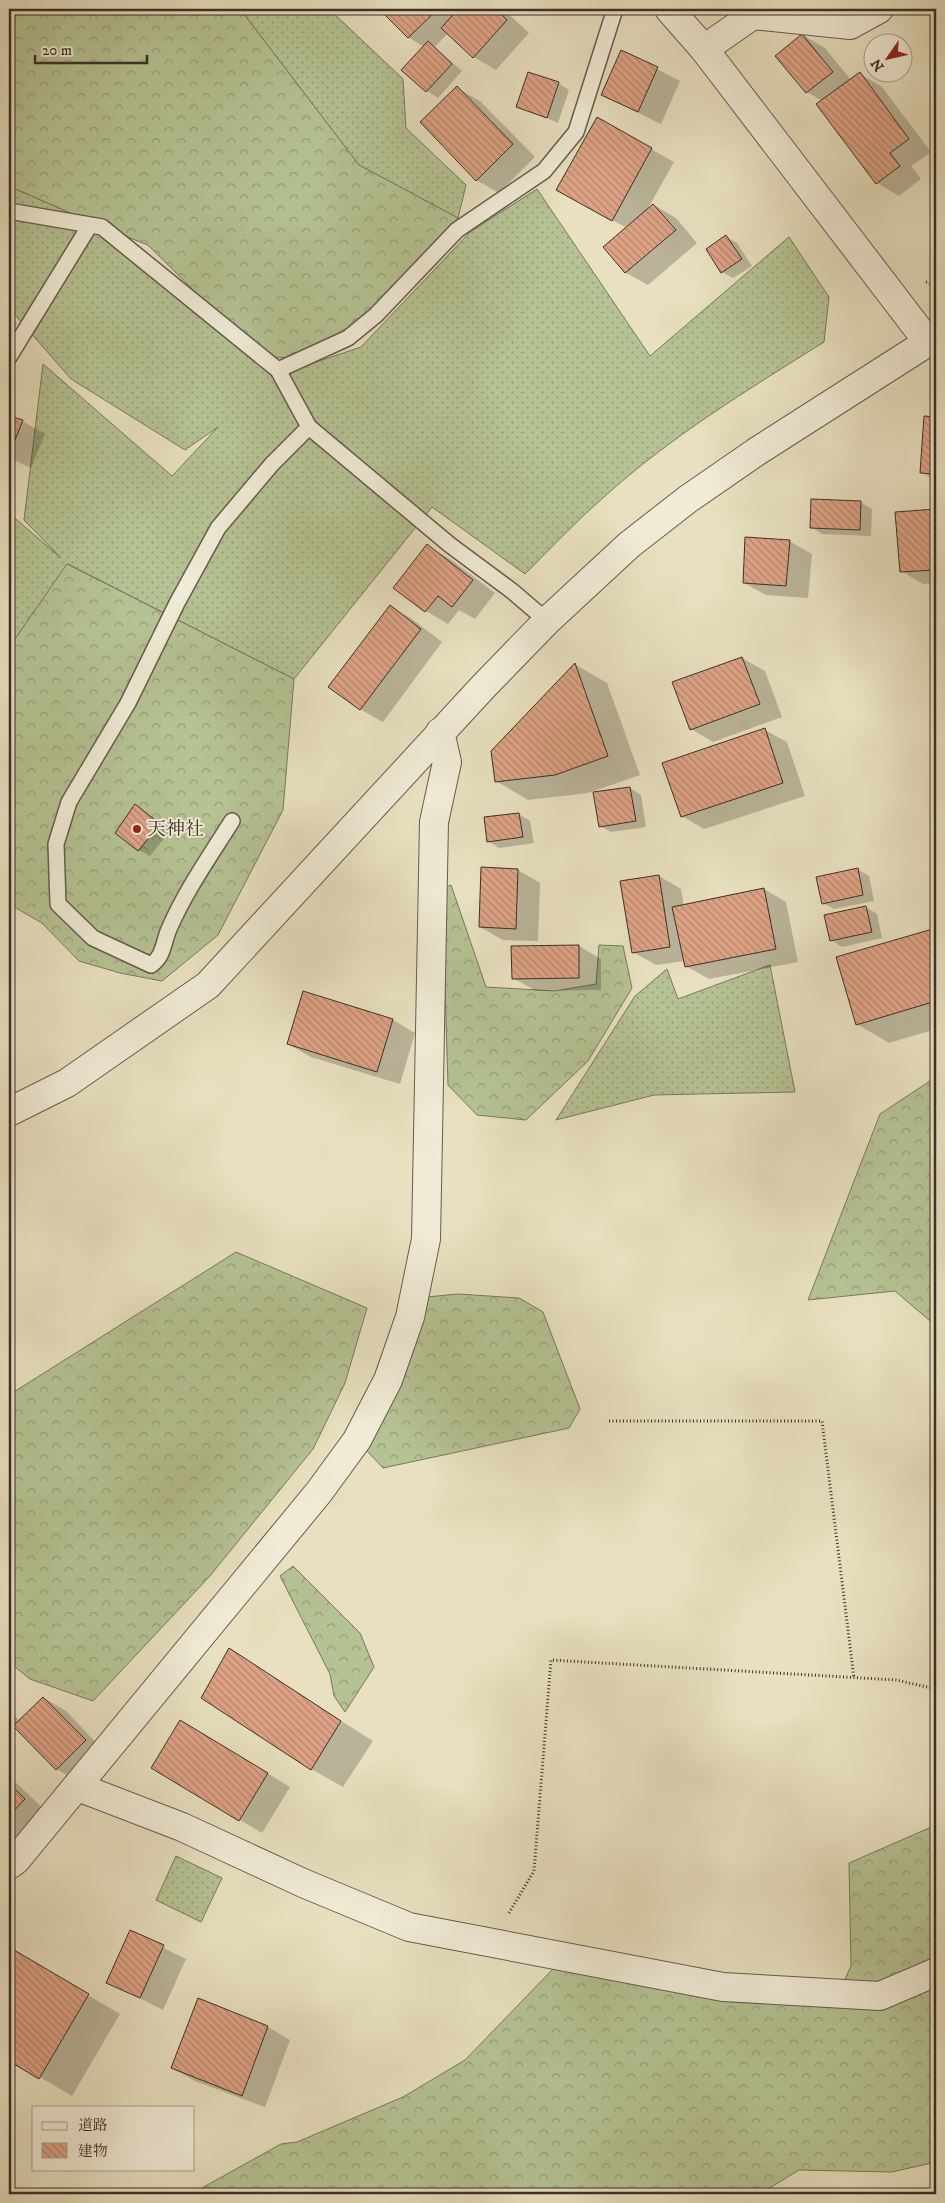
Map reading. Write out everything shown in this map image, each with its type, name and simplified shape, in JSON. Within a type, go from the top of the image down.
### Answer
[{"type":"street","points":[[9,1112],[67,1083],[208,985],[440,732],[547,621],[628,545],[688,499],[756,452],[933,342],[704,49],[669,9]]},
{"type":"street","points":[[704,49],[752,15],[850,25],[879,9]]},
{"type":"street","points":[[9,1865],[16,1860],[78,1787],[319,1492],[352,1448],[388,1380],[410,1317],[426,1239],[434,822],[447,762],[440,732]]},
{"type":"street","points":[[78,1787],[182,1827],[303,1883],[409,1927],[723,1987],[880,1996],[936,1972]]},
{"type":"lane","points":[[278,370],[348,338],[376,315],[457,230],[544,171],[576,132],[615,9]]},
{"type":"lane","points":[[9,210],[102,227],[278,370],[309,427],[450,545],[512,590],[547,621]]},
{"type":"lane","points":[[9,357],[90,225]]},
{"type":"lane","points":[[232,821],[191,887],[169,929],[159,959],[150,965],[94,938],[58,904],[56,844],[69,802],[128,703],[177,603],[218,528],[272,464],[309,427]]},
{"type":"path","points":[[609,1421],[822,1421],[854,1678]]},
{"type":"path","points":[[491,1943],[534,1871],[552,1660],[896,1680],[936,1689]]},
{"type":"green space","points":[[9,9],[240,9],[359,165],[458,218],[376,315],[302,359],[260,356],[148,245],[9,186]]},
{"type":"green space","points":[[240,9],[292,9],[295,13],[329,9],[403,79],[406,128],[466,185],[458,218],[359,165]]},
{"type":"green space","points":[[9,186],[102,227],[278,370],[272,377],[361,347],[470,232],[537,189],[650,356],[789,237],[829,297],[824,342],[711,415],[656,454],[594,506],[525,574],[432,507],[294,679],[68,564],[15,639],[9,640],[9,513],[61,558],[24,520],[43,364],[172,476],[218,427],[185,450],[71,379],[9,308]]},
{"type":"green space","points":[[67,564],[294,679],[283,810],[218,935],[162,981],[120,973],[79,961],[42,923],[9,904],[9,640],[15,639]]},
{"type":"green space","points":[[451,885],[486,987],[555,991],[596,984],[599,945],[623,946],[632,988],[588,1061],[526,1120],[477,1115],[448,1085],[442,889]]},
{"type":"green space","points":[[770,965],[795,1092],[654,1095],[556,1120],[635,996],[667,969],[678,999]]},
{"type":"green space","points":[[936,1077],[936,1326],[895,1291],[808,1300],[880,1114]]},
{"type":"green space","points":[[236,1252],[367,1308],[345,1383],[313,1449],[209,1577],[93,1701],[30,1679],[9,1662],[9,1395]]},
{"type":"green space","points":[[458,1294],[519,1298],[543,1312],[580,1409],[569,1428],[383,1468],[357,1440],[427,1297]]},
{"type":"green space","points":[[293,1566],[360,1633],[374,1667],[345,1712],[334,1696],[330,1674],[280,1576]]},
{"type":"green space","points":[[936,1825],[936,2162],[892,2172],[799,2170],[760,2194],[191,2194],[281,2144],[297,2142],[403,2097],[465,2060],[553,1969],[650,1973],[838,1994],[851,1966],[849,1863]]},
{"type":"green space","points":[[176,1856],[222,1878],[201,1922],[156,1900]]},
{"type":"building","points":[[379,9],[438,9],[408,38]]},
{"type":"building","points":[[458,9],[496,9],[507,20],[473,58],[441,28]]},
{"type":"building","points":[[802,34],[833,72],[806,93],[775,56]]},
{"type":"building","points":[[428,41],[452,64],[426,92],[401,70]]},
{"type":"building","points":[[621,50],[658,67],[638,112],[601,95]]},
{"type":"building","points":[[528,72],[559,82],[547,118],[516,107]]},
{"type":"building","points":[[860,72],[862,82],[867,82],[909,139],[890,153],[900,166],[876,184],[816,104]]},
{"type":"building","points":[[457,86],[513,144],[476,181],[420,122]]},
{"type":"building","points":[[597,117],[652,148],[612,221],[556,190]]},
{"type":"building","points":[[653,204],[676,230],[625,273],[603,247]]},
{"type":"building","points":[[726,235],[742,259],[721,273],[706,249]]},
{"type":"building","points":[[9,416],[23,420],[9,455]]},
{"type":"building","points":[[924,416],[936,417],[936,474],[920,473]]},
{"type":"building","points":[[811,499],[861,501],[860,530],[810,528]]},
{"type":"building","points":[[936,509],[936,570],[900,572],[895,512]]},
{"type":"building","points":[[745,537],[790,540],[786,586],[743,583]]},
{"type":"building","points":[[427,544],[473,580],[452,607],[438,596],[425,612],[393,588]]},
{"type":"building","points":[[390,605],[421,629],[360,710],[328,687]]},
{"type":"building","points":[[742,657],[760,704],[690,730],[672,682]]},
{"type":"building","points":[[575,663],[608,756],[555,775],[495,782],[491,751]]},
{"type":"building","points":[[765,728],[783,783],[681,817],[662,763]]},
{"type":"building","points":[[630,787],[636,821],[599,827],[593,792]]},
{"type":"building","name":"天神社","points":[[135,804],[160,824],[138,851],[115,833]]},
{"type":"building","points":[[519,813],[523,837],[487,842],[484,817]]},
{"type":"building","points":[[481,867],[518,869],[516,929],[479,927]]},
{"type":"building","points":[[858,868],[863,895],[822,904],[816,877]]},
{"type":"building","points":[[659,875],[670,947],[632,953],[620,881]]},
{"type":"building","points":[[764,888],[776,949],[685,967],[672,907]]},
{"type":"building","points":[[866,906],[872,932],[830,941],[824,915]]},
{"type":"building","points":[[936,928],[936,1001],[856,1025],[836,957]]},
{"type":"building","points":[[579,945],[579,978],[512,979],[511,946]]},
{"type":"building","points":[[303,991],[393,1019],[377,1072],[287,1044]]},
{"type":"building","points":[[229,1648],[341,1721],[311,1770],[201,1698]]},
{"type":"building","points":[[43,1697],[86,1740],[56,1770],[13,1726]]},
{"type":"building","points":[[180,1720],[268,1773],[239,1821],[151,1768]]},
{"type":"building","points":[[9,1783],[25,1799],[9,1816]]},
{"type":"building","points":[[130,1930],[164,1945],[140,1998],[106,1983]]},
{"type":"building","points":[[9,1947],[89,1994],[39,2079],[9,2061]]},
{"type":"building","points":[[198,1998],[268,2026],[242,2096],[171,2068]]},
{"type":"building","points":[[9,2188],[18,2190],[17,2194],[9,2194]]},
{"type":"place","name":"天神社","points":[[137,829]]}]
